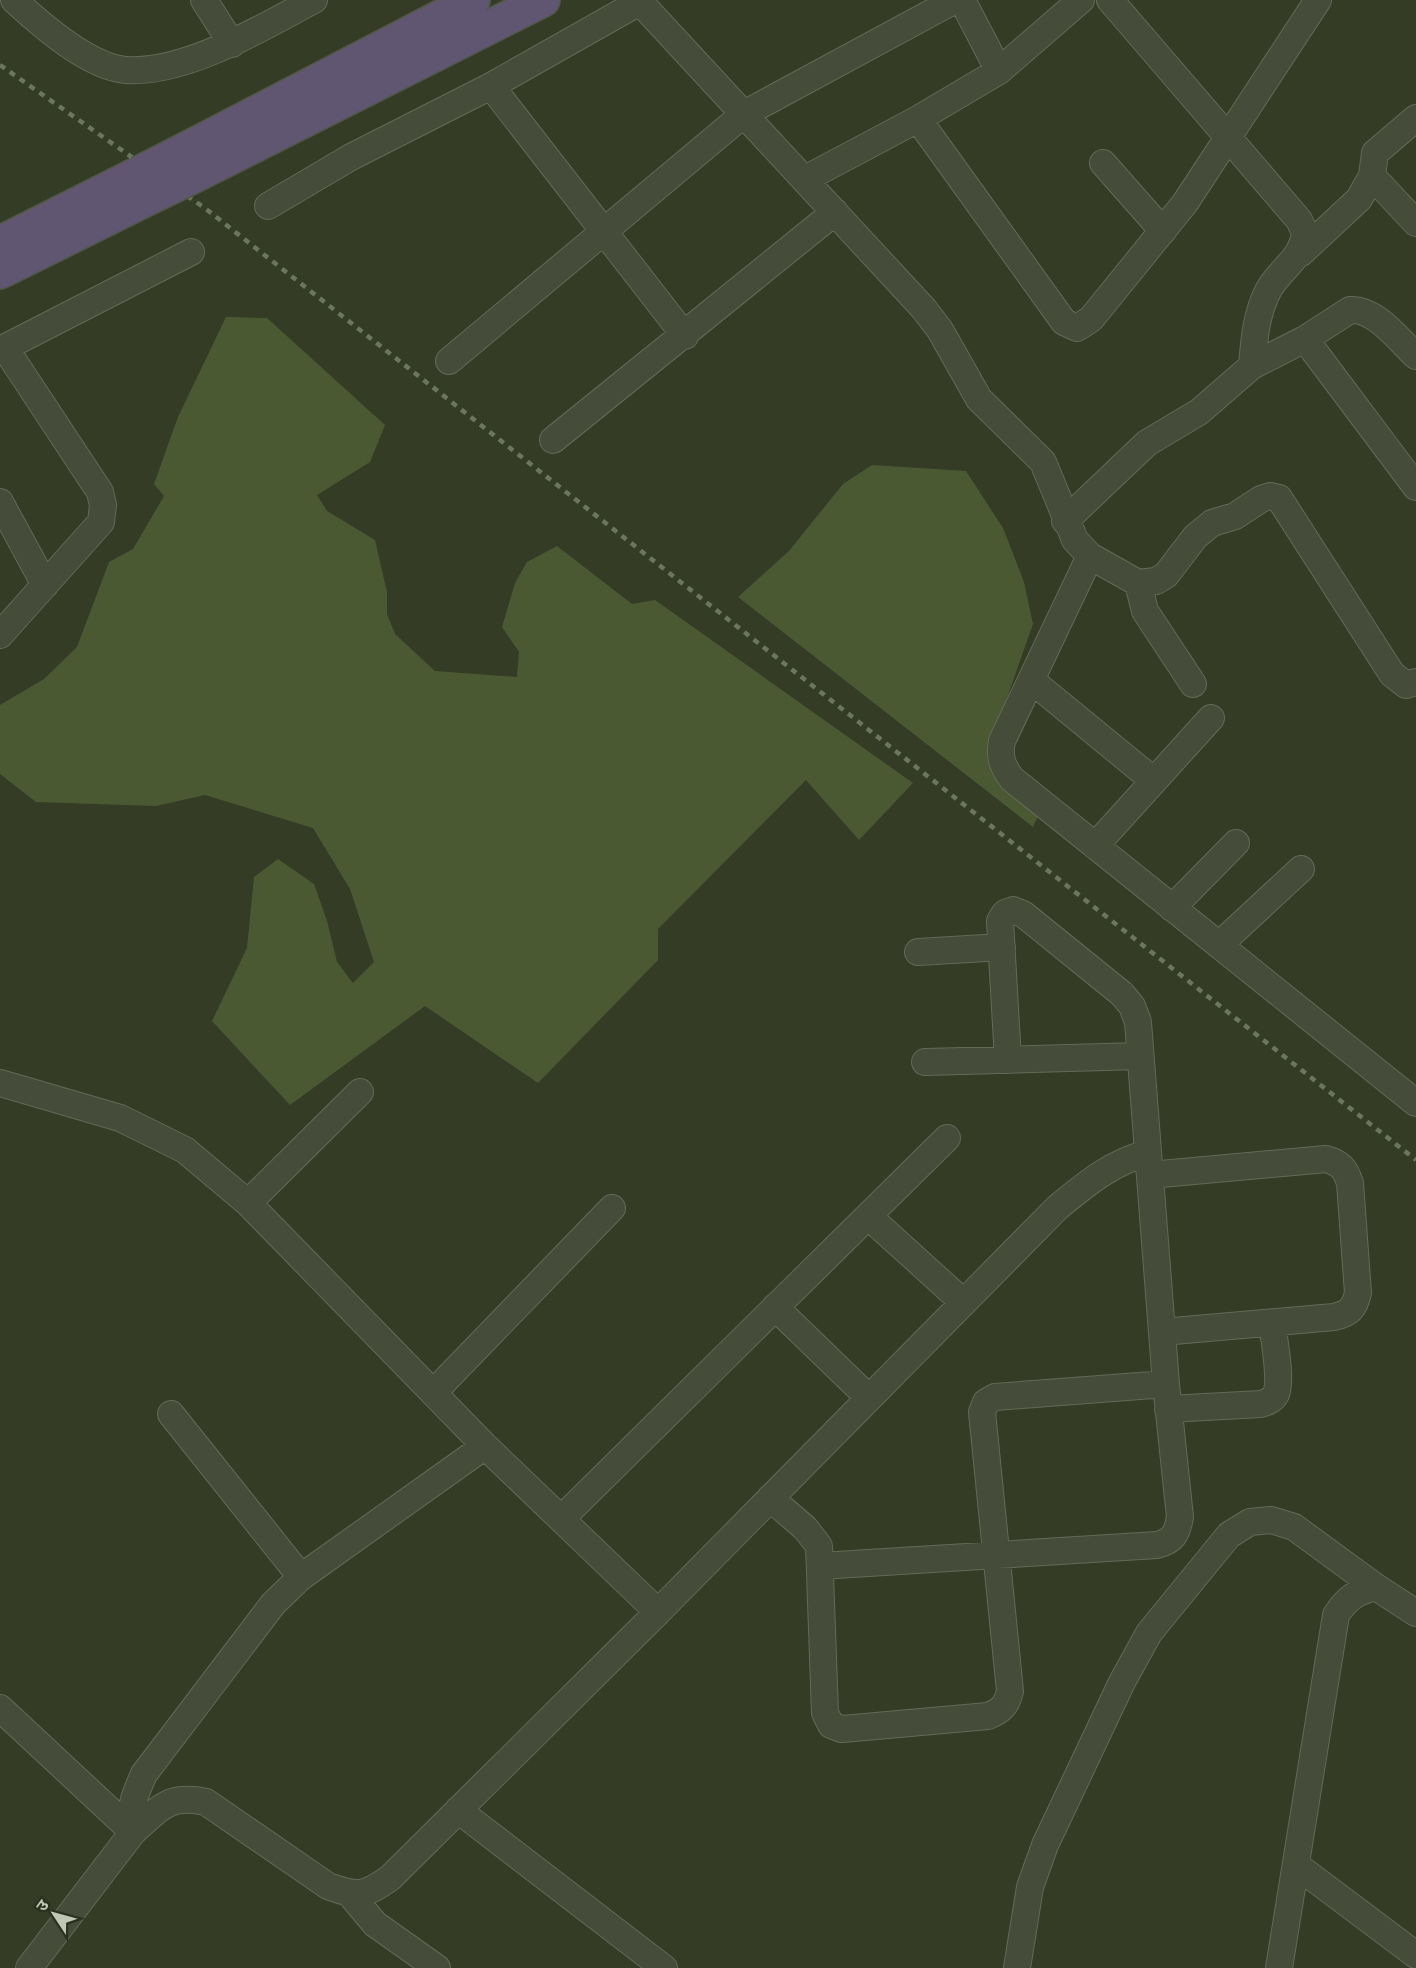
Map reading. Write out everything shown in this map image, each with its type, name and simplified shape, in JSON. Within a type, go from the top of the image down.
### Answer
[{"type":"highway","points":[[194,160],[473,0]]},
{"type":"highway","points":[[0,272],[145,185],[194,160],[543,0]]},
{"type":"highway","points":[[0,243],[145,185]]},
{"type":"street","points":[[14,0],[40,24],[98,62],[125,70],[159,68],[232,44],[314,0]]},
{"type":"street","points":[[204,0],[232,44]]},
{"type":"street","points":[[449,361],[744,114],[955,0]]},
{"type":"street","points":[[962,0],[999,70]]},
{"type":"street","points":[[805,179],[918,119],[999,70],[1081,0]]},
{"type":"street","points":[[1110,0],[1299,220],[1305,233],[1300,253]]},
{"type":"street","points":[[918,119],[1070,326],[1077,328],[1091,319],[1163,231],[1228,138],[1318,0]]},
{"type":"street","points":[[268,206],[351,157],[491,86],[641,1],[940,330],[978,399],[1043,462],[1053,481],[1065,521],[1075,540],[1090,556],[1138,583],[1156,581],[1166,575],[1196,537],[1212,523],[1235,516],[1270,496],[1279,498],[1392,674],[1406,685],[1416,682]]},
{"type":"street","points":[[491,86],[685,336]]},
{"type":"street","points":[[1252,366],[1256,331],[1266,294],[1274,281],[1300,253],[1359,199],[1372,176],[1375,153],[1416,118]]},
{"type":"street","points":[[1103,163],[1163,231]]},
{"type":"street","points":[[1372,176],[1416,223]]},
{"type":"street","points":[[553,440],[685,336],[835,212]]},
{"type":"street","points":[[0,635],[100,522],[103,505],[100,492],[2,349],[191,252]]},
{"type":"street","points":[[1065,521],[1133,454],[1200,412],[1252,366],[1305,339],[1350,310],[1359,309],[1370,314],[1416,356]]},
{"type":"street","points":[[1305,339],[1416,487]]},
{"type":"street","points":[[0,502],[45,585]]},
{"type":"street","points":[[1090,556],[1002,741],[1000,753],[1002,767],[1011,779],[1416,1103]]},
{"type":"street","points":[[1138,583],[1145,611],[1193,684]]},
{"type":"street","points":[[1031,680],[1154,780]]},
{"type":"street","points":[[1095,846],[1211,718]]},
{"type":"street","points":[[1172,908],[1236,843]]},
{"type":"street","points":[[1219,945],[1301,869]]},
{"type":"street","points":[[820,1566],[1157,1545],[1169,1542],[1178,1532],[1180,1517],[1168,1409],[1138,1022],[1132,1006],[1023,914],[1013,910],[1005,913],[1000,921],[1008,1059]]},
{"type":"street","points":[[918,952],[1002,947]]},
{"type":"street","points":[[925,1062],[1140,1056]]},
{"type":"street","points":[[0,1083],[120,1118],[185,1150],[248,1203],[485,1446],[657,1612]]},
{"type":"street","points":[[248,1203],[360,1092]]},
{"type":"street","points":[[561,1519],[947,1138]]},
{"type":"street","points":[[29,1968],[134,1832],[160,1807],[184,1798],[206,1802],[328,1886],[350,1894],[368,1893],[390,1878],[963,1302],[1074,1193],[1104,1170],[1128,1158],[1149,1164],[1326,1159],[1338,1162],[1346,1170],[1350,1183],[1358,1293],[1354,1308],[1347,1314],[1334,1317],[1162,1332]]},
{"type":"street","points":[[433,1393],[612,1208]]},
{"type":"street","points":[[868,1216],[963,1302]]},
{"type":"street","points":[[775,1308],[869,1398]]},
{"type":"street","points":[[1168,1409],[1261,1404],[1272,1400],[1277,1393],[1278,1383],[1272,1323]]},
{"type":"street","points":[[770,1498],[814,1538],[819,1546],[825,1713],[831,1725],[841,1729],[988,1716],[1000,1711],[1007,1703],[1010,1691],[982,1412],[986,1402],[995,1397],[1166,1384]]},
{"type":"street","points":[[171,1414],[301,1577]]},
{"type":"street","points":[[134,1832],[130,1816],[135,1794],[144,1774],[273,1604],[301,1577],[485,1446]]},
{"type":"street","points":[[1017,1968],[1030,1887],[1045,1845],[1122,1682],[1149,1633],[1229,1535],[1250,1522],[1271,1520],[1294,1527],[1416,1613]]},
{"type":"street","points":[[1279,1968],[1336,1615],[1346,1600],[1360,1591],[1376,1587]]},
{"type":"street","points":[[0,1708],[134,1832]]},
{"type":"street","points":[[458,1810],[664,1968]]},
{"type":"street","points":[[1296,1865],[1416,1955]]},
{"type":"street","points":[[350,1894],[375,1924],[437,1968]]},
{"type":"shaded area","points":[[226,317],[267,318],[385,425],[370,462],[317,495],[327,511],[375,540],[387,592],[387,614],[395,634],[435,671],[517,677],[519,652],[502,627],[515,583],[527,562],[557,546],[632,604],[655,600],[913,783],[859,840],[806,780],[658,929],[658,960],[538,1083],[425,1006],[290,1105],[212,1021],[247,948],[254,877],[278,859],[314,884],[327,921],[337,962],[353,983],[374,962],[350,889],[313,828],[205,795],[156,806],[36,802],[0,774],[0,705],[44,679],[77,647],[109,562],[133,549],[164,496],[154,484],[178,417]]},
{"type":"shaded area","points":[[872,465],[966,471],[1003,528],[1024,582],[1033,624],[989,749],[1046,798],[1033,827],[738,597],[789,551],[843,484]]},
{"type":"railway","points":[[0,65],[206,209],[1416,1160]]}]
